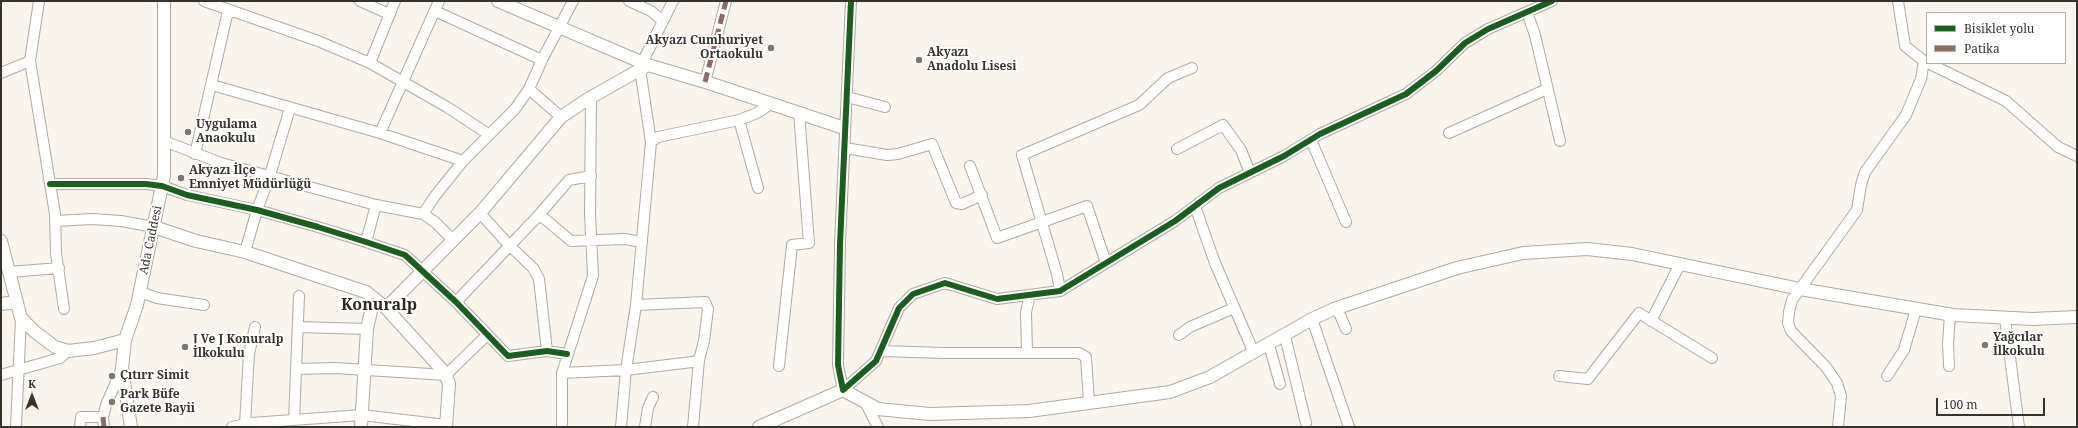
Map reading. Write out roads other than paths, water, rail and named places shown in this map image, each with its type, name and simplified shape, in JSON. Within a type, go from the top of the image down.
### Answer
[{"type":"main road","name":"Ada Caddesi","points":[[131,427],[122,368],[125,340],[140,292],[164,176],[164,1]]},
{"type":"main road","points":[[498,1],[643,66],[705,82],[844,128]]},
{"type":"main road","points":[[386,308],[480,212],[561,117],[643,66]]},
{"type":"main road","points":[[154,227],[196,241],[245,252],[366,292],[386,308],[428,352],[446,375],[449,384],[446,426]]},
{"type":"main road","points":[[1,241],[21,318],[35,332],[55,347],[68,350],[94,348],[125,340]]},
{"type":"main road","points":[[760,427],[843,390],[878,409],[930,414],[1029,411],[1170,392],[1210,378],[1312,319],[1337,308],[1457,268],[1523,253],[1587,249],[1632,254],[1800,288],[1950,315],[2032,320],[2077,316]]},
{"type":"main road","points":[[361,427],[367,328],[374,298]]},
{"type":"main road","points":[[1,304],[16,302]]},
{"type":"street","points":[[39,1],[30,61],[50,184],[64,309]]},
{"type":"street","points":[[204,1],[228,11],[318,41],[370,63],[447,107],[488,134]]},
{"type":"street","points":[[360,1],[389,14]]},
{"type":"street","points":[[370,63],[395,1]]},
{"type":"street","points":[[380,133],[439,1]]},
{"type":"street","points":[[424,214],[435,196],[463,161],[481,145],[488,134],[515,108],[529,89],[542,60],[573,1]]},
{"type":"street","points":[[629,1],[651,11],[663,21]]},
{"type":"street","points":[[621,427],[626,370],[636,305],[651,142],[643,66],[673,1]]},
{"type":"street","points":[[705,82],[726,1]]},
{"type":"street","points":[[843,390],[838,365],[844,128],[848,97],[851,1]]},
{"type":"street","points":[[843,390],[876,360],[899,308],[913,294],[945,284],[997,299],[1060,291],[1175,221],[1219,188],[1284,156],[1310,140],[1406,94],[1436,71],[1465,42],[1488,29],[1552,1]]},
{"type":"street","points":[[1838,427],[1841,396],[1837,383],[1826,367],[1794,335],[1788,323],[1792,300],[1856,210],[1865,172],[1906,115],[1921,78],[1926,62],[1905,46],[1898,1]]},
{"type":"street","points":[[195,154],[228,11]]},
{"type":"street","points":[[435,11],[542,60]]},
{"type":"street","points":[[1527,12],[1535,35],[1560,141]]},
{"type":"street","points":[[1,73],[30,61]]},
{"type":"street","points":[[1930,64],[2006,101],[2058,147],[2077,156]]},
{"type":"street","points":[[1060,291],[1057,274],[1022,155],[1139,105],[1168,78],[1192,68]]},
{"type":"street","points":[[212,85],[380,133],[463,161]]},
{"type":"street","points":[[529,89],[561,117]]},
{"type":"street","points":[[1449,133],[1547,89]]},
{"type":"street","points":[[562,427],[562,373],[593,276],[589,139],[591,97]]},
{"type":"street","points":[[848,97],[885,107]]},
{"type":"street","points":[[651,142],[658,137],[739,120],[757,114],[772,103]]},
{"type":"street","points":[[245,252],[290,108]]},
{"type":"street","points":[[779,366],[792,245],[809,243],[799,112]]},
{"type":"street","points":[[739,120],[758,188]]},
{"type":"street","points":[[1177,149],[1223,125],[1241,150],[1250,172]]},
{"type":"street","points":[[1310,140],[1346,222]]},
{"type":"street","points":[[164,141],[221,163],[270,175],[376,205],[424,214],[435,222],[452,239]]},
{"type":"street","points":[[844,148],[887,155],[898,154],[932,144],[956,203],[962,204],[982,196]]},
{"type":"street","points":[[970,166],[997,238],[1087,206],[1106,263]]},
{"type":"street","points":[[456,302],[538,216],[569,180],[591,176]]},
{"type":"street","points":[[50,184],[146,184],[162,186],[187,195],[257,210],[366,242],[405,255],[456,302],[508,356],[547,351],[567,354]]},
{"type":"street","points":[[366,242],[376,205]]},
{"type":"street","points":[[1195,206],[1234,308],[1254,353]]},
{"type":"street","points":[[480,212],[509,245],[534,268],[539,279],[547,351]]},
{"type":"street","points":[[538,216],[545,219],[571,241],[625,239],[642,242]]},
{"type":"street","points":[[55,221],[92,219],[121,221],[154,227]]},
{"type":"street","points":[[1651,320],[1680,264]]},
{"type":"street","points":[[9,272],[59,268]]},
{"type":"street","points":[[140,292],[157,298],[204,305]]},
{"type":"street","points":[[1027,352],[1026,312],[1030,295]]},
{"type":"street","points":[[294,420],[299,296]]},
{"type":"street","points":[[636,305],[705,302],[708,309],[704,341],[699,360],[693,427]]},
{"type":"street","points":[[1179,335],[1190,327],[1234,308]]},
{"type":"street","points":[[1337,308],[1346,329]]},
{"type":"street","points":[[1887,376],[1897,363],[1904,350],[1916,309]]},
{"type":"street","points":[[1559,376],[1588,379],[1639,313],[1712,358]]},
{"type":"street","points":[[1949,366],[1948,343],[1950,315]]},
{"type":"street","points":[[16,427],[21,318]]},
{"type":"street","points":[[2005,318],[2019,427]]},
{"type":"street","points":[[1312,319],[1349,427]]},
{"type":"street","points":[[245,424],[249,354],[255,327]]},
{"type":"street","points":[[298,327],[367,328]]},
{"type":"street","points":[[296,369],[334,368],[446,375],[487,335]]},
{"type":"street","points":[[1285,336],[1306,423]]},
{"type":"street","points":[[1269,345],[1280,384]]},
{"type":"street","points":[[1,375],[60,358],[68,350]]},
{"type":"street","points":[[881,350],[944,353],[1079,353],[1086,357],[1089,402]]},
{"type":"street","points":[[562,373],[626,370],[699,360]]},
{"type":"street","points":[[80,427],[81,417],[104,422],[122,368]]},
{"type":"street","points":[[645,427],[648,408],[653,397]]},
{"type":"street","points":[[865,402],[878,427]]},
{"type":"street","points":[[232,427],[245,424],[271,424],[294,420],[362,414],[446,426]]},
{"type":"place","name":"Akyazı Cumhuriyet Ortaokulu","points":[[771,48]]},
{"type":"place","name":"Akyazı Anadolu Lisesi","points":[[919,60]]},
{"type":"place","name":"Uygulama Anaokulu","points":[[188,132]]},
{"type":"place","name":"Akyazı İlçe Emniyet Müdürlüğü","points":[[181,178]]},
{"type":"place","name":"Yağcılar İlkokulu","points":[[1985,345]]},
{"type":"place","name":"J Ve J Konuralp İlkokulu","points":[[185,347]]},
{"type":"place","name":"Çıtırr Simit","points":[[112,376]]},
{"type":"place","name":"Park Büfe Gazete Bayii","points":[[112,402]]},
{"type":"district","name":"Konuralp","points":[[379,305]]}]
